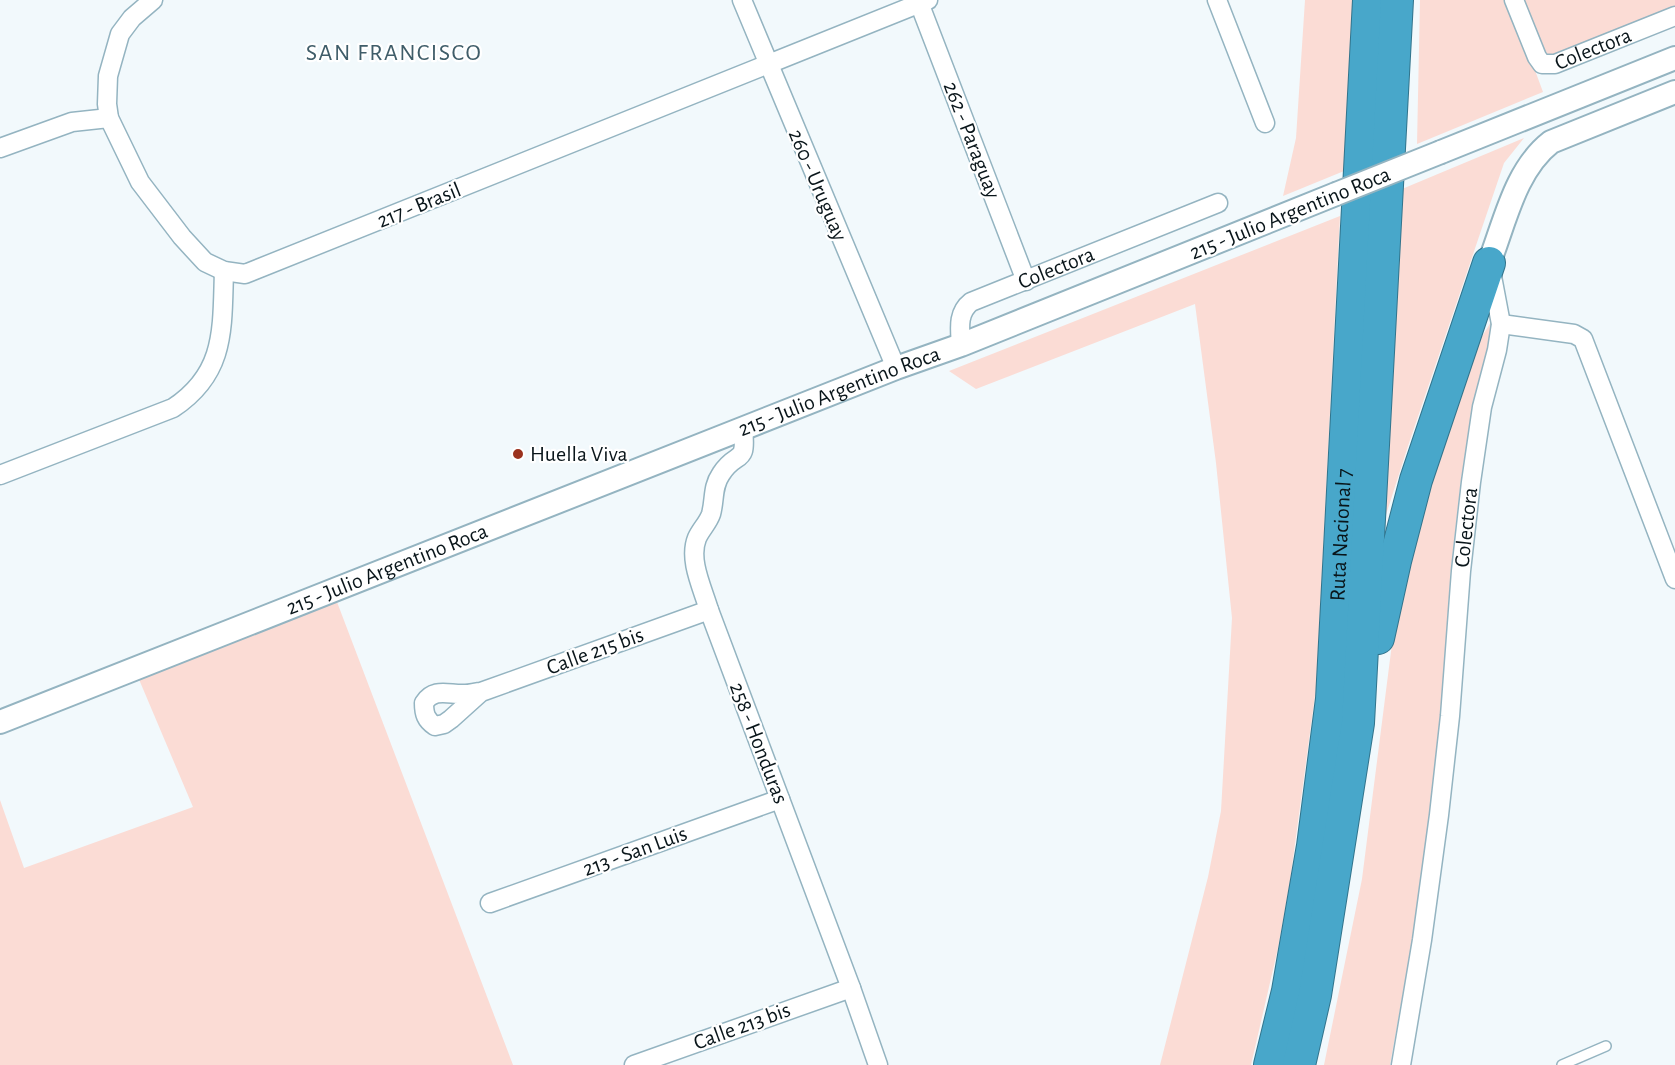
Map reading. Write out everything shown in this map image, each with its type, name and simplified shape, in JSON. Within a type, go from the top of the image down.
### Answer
[{"type":"highway","name":"Ruta Nacional 7","points":[[1270,1065],[1288,991],[1313,846],[1332,699],[1370,0]]},
{"type":"highway","name":"Ruta Nacional 7","points":[[1299,1065],[1317,983],[1358,723],[1397,0]]},
{"type":"highway","points":[[1358,723],[1416,480],[1489,263]]},
{"type":"street","points":[[0,475],[173,408],[191,396],[214,363],[220,341],[224,271],[205,262],[164,216],[140,182],[109,118],[106,104],[108,76],[120,34],[132,18],[153,0]]},
{"type":"street","name":"260 - Uruguay","points":[[742,0],[896,369]]},
{"type":"street","points":[[1217,0],[1265,123]]},
{"type":"street","name":"Colectora","points":[[1514,0],[1542,64],[1555,64],[1675,16]]},
{"type":"street","name":"217 - Brasil","points":[[224,271],[245,274],[274,264],[922,1]]},
{"type":"street","name":"262 - Paraguay","points":[[922,1],[1026,281]]},
{"type":"street","name":"215 - Julio Argentino Roca","points":[[0,722],[961,345],[1675,58]]},
{"type":"street","points":[[1489,263],[1515,193],[1530,163],[1541,149],[1551,142],[1675,92]]},
{"type":"street","points":[[0,148],[72,122],[109,118]]},
{"type":"street","name":"Colectora","points":[[961,345],[960,320],[963,308],[971,302],[1218,203]]},
{"type":"street","name":"Colectora","points":[[1401,1065],[1419,962],[1439,815],[1471,482],[1482,407],[1497,350],[1501,324],[1489,263]]},
{"type":"street","points":[[1501,324],[1574,334],[1583,339],[1675,579]]},
{"type":"street","name":"258 - Honduras","points":[[743,429],[745,448],[742,456],[728,465],[714,486],[712,511],[708,523],[697,538],[694,553],[709,610],[878,1065]]},
{"type":"street","name":"Calle 215 bis","points":[[481,692],[709,610]]},
{"type":"street","name":"213 - San Luis","points":[[490,903],[780,799]]},
{"type":"street","name":"Calle 213 bis","points":[[634,1065],[851,988]]},
{"type":"lane","points":[[1562,1065],[1606,1046]]},
{"type":"shaded area","points":[[1305,0],[1358,0],[1349,169],[1283,196],[1296,138]]},
{"type":"shaded area","points":[[1420,0],[1509,0],[1543,92],[1417,144]]},
{"type":"shaded area","points":[[1523,0],[1675,0],[1675,10],[1546,60]]},
{"type":"shaded area","points":[[1524,138],[1504,163],[1377,543],[1402,189]]},
{"type":"shaded area","points":[[1340,216],[1316,688],[1290,881],[1278,948],[1251,1065],[1160,1065],[1208,877],[1221,811],[1232,618],[1216,463],[1195,304],[976,389],[949,371]]},
{"type":"shaded area","points":[[1491,322],[1490,346],[1473,404],[1461,479],[1430,812],[1413,937],[1390,1065],[1324,1065],[1362,879],[1405,555],[1471,354]]},
{"type":"shaded area","points":[[337,602],[513,1065],[0,1065],[0,800],[24,868],[193,807],[138,677]]},
{"type":"place","name":"Huella Viva","points":[[518,454]]},
{"type":"district","name":"SAN FRANCISCO","points":[[394,53]]}]
